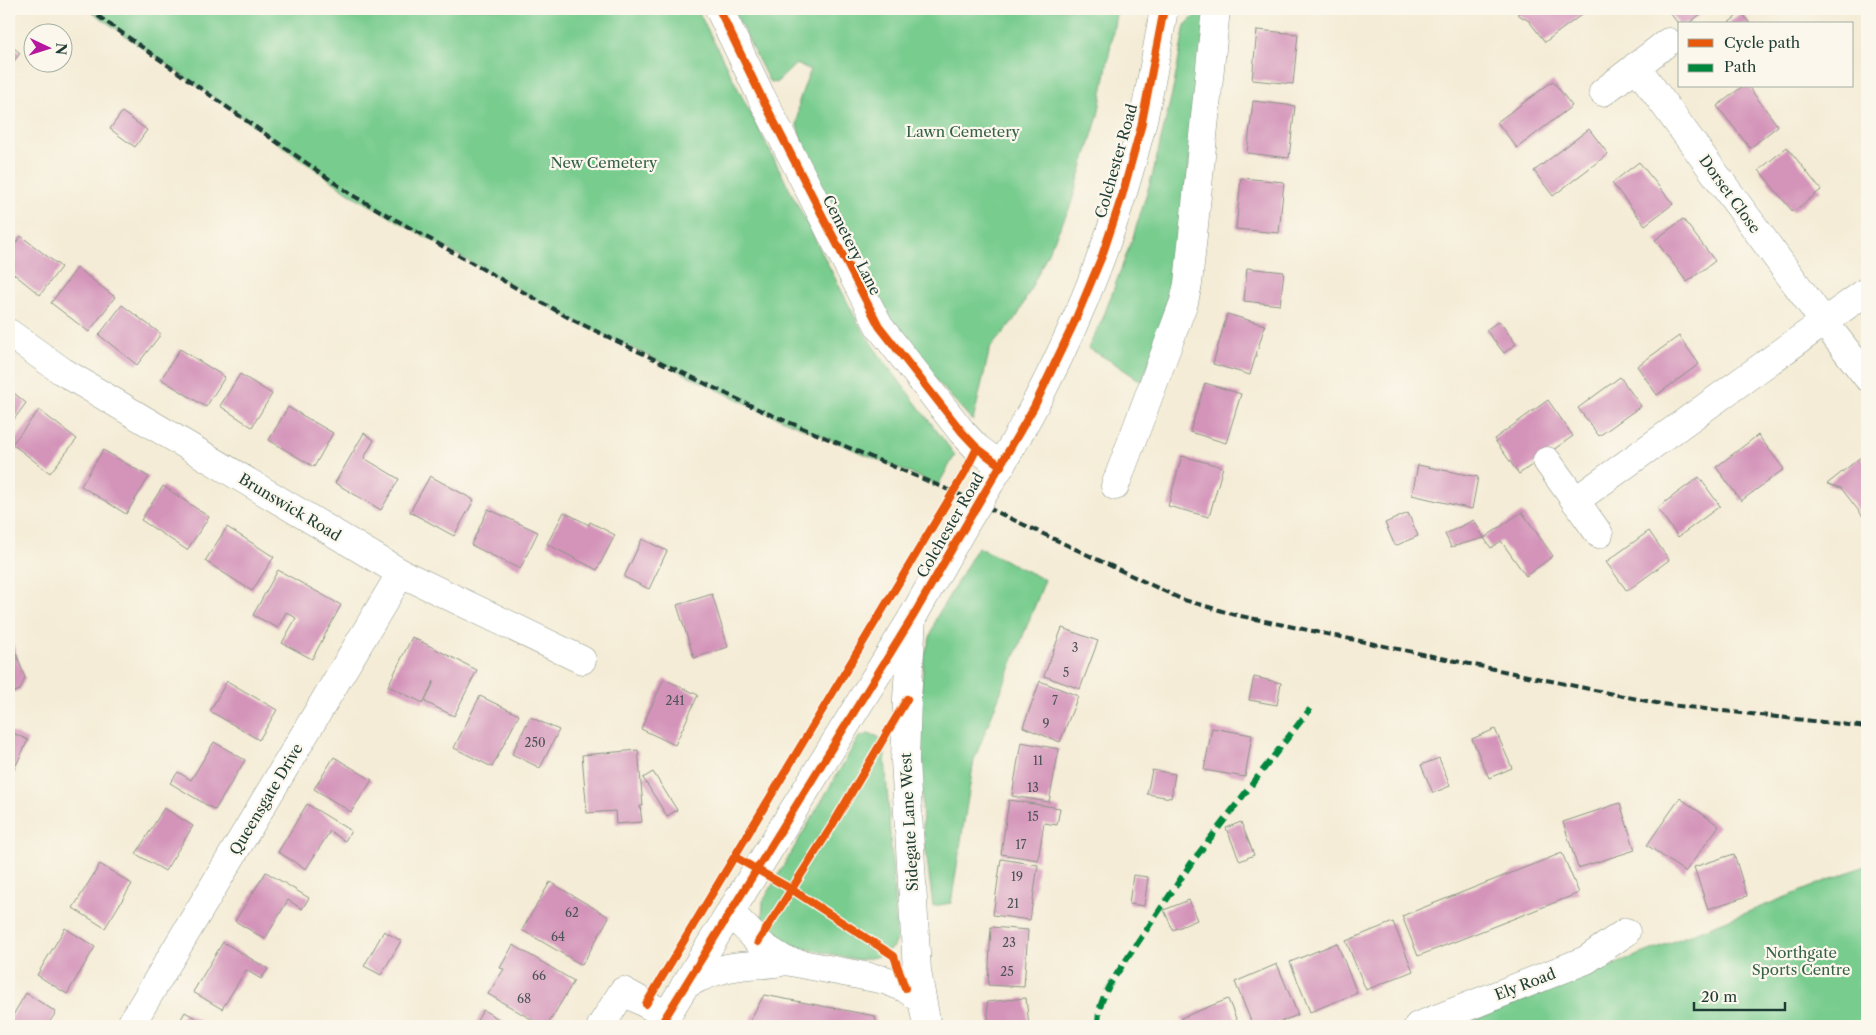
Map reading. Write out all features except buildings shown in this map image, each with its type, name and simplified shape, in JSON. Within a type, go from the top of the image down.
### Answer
[{"type":"street","name":"Cemetery Lane","points":[[719,9],[761,96],[879,326],[962,432],[978,448],[996,474]]},
{"type":"street","name":"Colchester Road","points":[[602,1026],[623,991],[663,1021],[912,618],[1034,407],[1074,323],[1102,256],[1122,196],[1141,127],[1164,9]]},
{"type":"street","points":[[1115,486],[1184,302],[1188,284],[1216,9]]},
{"type":"street","points":[[1603,92],[1668,42]]},
{"type":"street","name":"Dorset Close","points":[[1636,66],[1824,322],[1867,376]]},
{"type":"street","points":[[1574,500],[1867,291]]},
{"type":"street","name":"Brunswick Road","points":[[9,333],[62,371],[401,572],[582,660]]},
{"type":"street","points":[[1547,461],[1599,534]]},
{"type":"street","name":"Queensgate Drive","points":[[130,1026],[401,572]]},
{"type":"street","name":"Sidegate Lane West","points":[[912,618],[905,760],[917,971],[927,1026]]},
{"type":"street","points":[[730,912],[764,947],[786,961],[885,980],[905,988],[922,1000]]},
{"type":"street","name":"Ely Road","points":[[1418,1026],[1586,960],[1626,932]]},
{"type":"street","points":[[685,985],[716,971],[786,961]]},
{"type":"green space","name":"New Cemetery","points":[[88,9],[697,9],[857,321],[875,349],[955,455],[938,485],[760,410],[571,319],[352,195]]},
{"type":"green space","name":"Lawn Cemetery","points":[[733,9],[1117,9],[1098,116],[1070,207],[1018,315],[990,348],[973,421],[935,379],[888,314],[837,210],[809,166],[797,125],[799,101],[810,70],[796,64],[776,83],[769,81]]},
{"type":"green space","points":[[1198,13],[1206,13],[1184,212],[1162,324],[1142,382],[1088,348],[1103,318],[1134,234],[1153,173],[1174,85],[1185,25]]},
{"type":"green space","points":[[978,547],[1045,580],[974,760],[951,903],[933,906],[923,828],[919,713],[924,657],[936,618]]},
{"type":"green space","points":[[868,734],[877,736],[884,742],[897,939],[892,948],[876,957],[858,960],[784,944],[772,937],[762,918],[763,901],[859,737]]},
{"type":"green space","name":"Northgate Sports Centre","points":[[1867,865],[1867,1026],[1459,1026]]},
{"type":"railway","points":[[88,9],[352,195],[571,319],[760,410],[963,496],[1181,599],[1236,615],[1661,704],[1867,727]]},
{"type":"marked path","points":[[1098,1026],[1101,1004],[1110,984],[1192,862],[1310,709]]},
{"type":"cycle path","points":[[719,9],[761,96],[879,326],[962,432],[977,448],[1001,466]]},
{"type":"cycle path","points":[[660,1026],[912,618],[1034,407],[1074,323],[1102,256],[1122,196],[1141,127],[1164,9]]},
{"type":"cycle path","points":[[646,1004],[964,474],[977,448]]},
{"type":"cycle path","points":[[758,942],[830,829],[907,699]]},
{"type":"cycle path","points":[[735,857],[791,889],[894,956],[905,988]]}]
